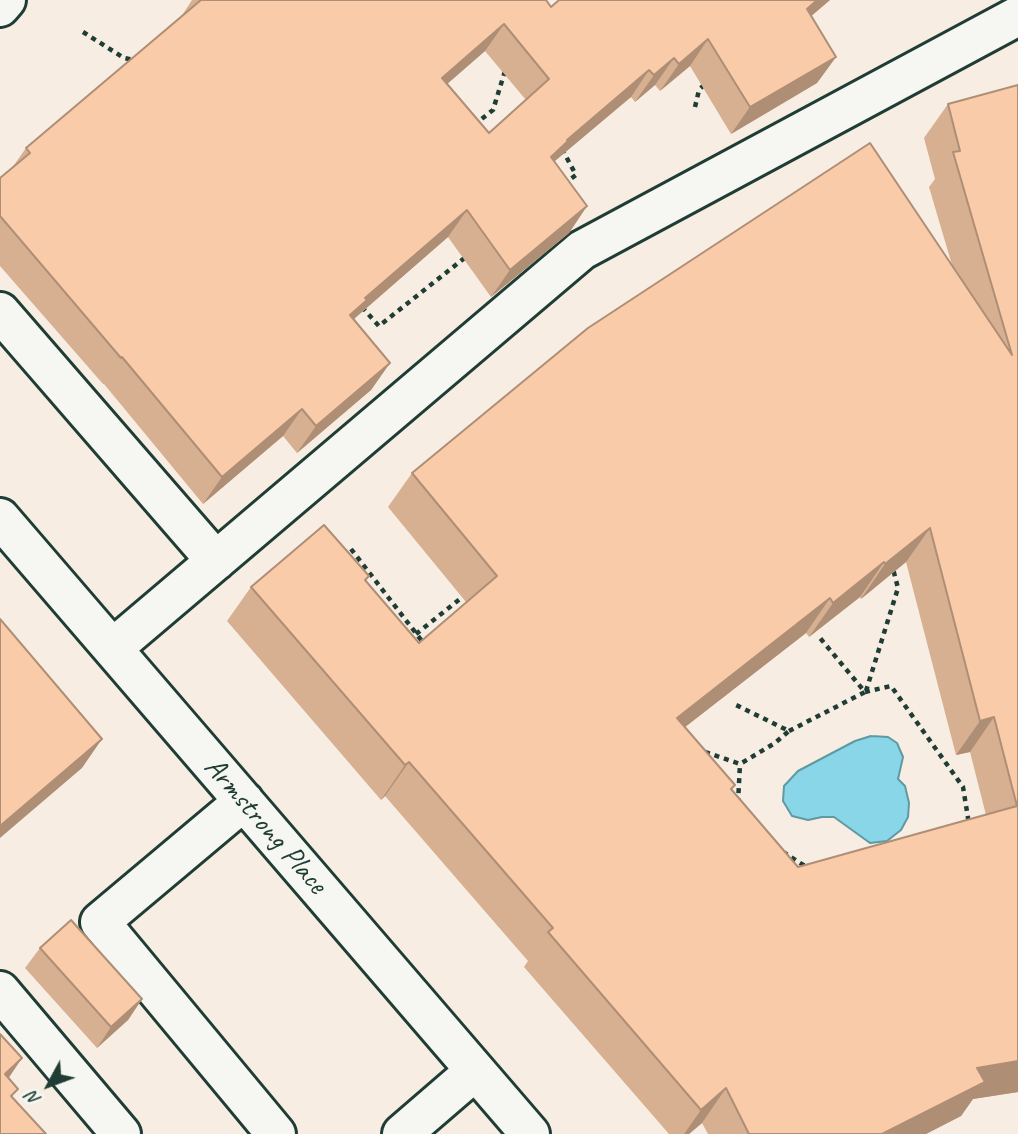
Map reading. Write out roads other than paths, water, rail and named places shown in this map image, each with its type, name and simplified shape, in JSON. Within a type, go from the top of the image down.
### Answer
[{"type":"street","points":[[0,7],[6,0]]},
{"type":"street","points":[[113,648],[582,250],[1018,16]]},
{"type":"street","points":[[0,312],[216,561]]},
{"type":"street","name":"Armstrong Place","points":[[0,518],[530,1134]]},
{"type":"street","points":[[244,801],[100,922],[276,1134]]},
{"type":"street","points":[[0,991],[121,1134]]},
{"type":"street","points":[[402,1134],[475,1071]]},
{"type":"water","points":[[871,736],[888,737],[897,743],[903,757],[898,779],[905,786],[909,803],[908,817],[901,830],[887,841],[870,843],[834,817],[808,820],[792,816],[783,801],[784,786],[798,771],[855,741]]}]
